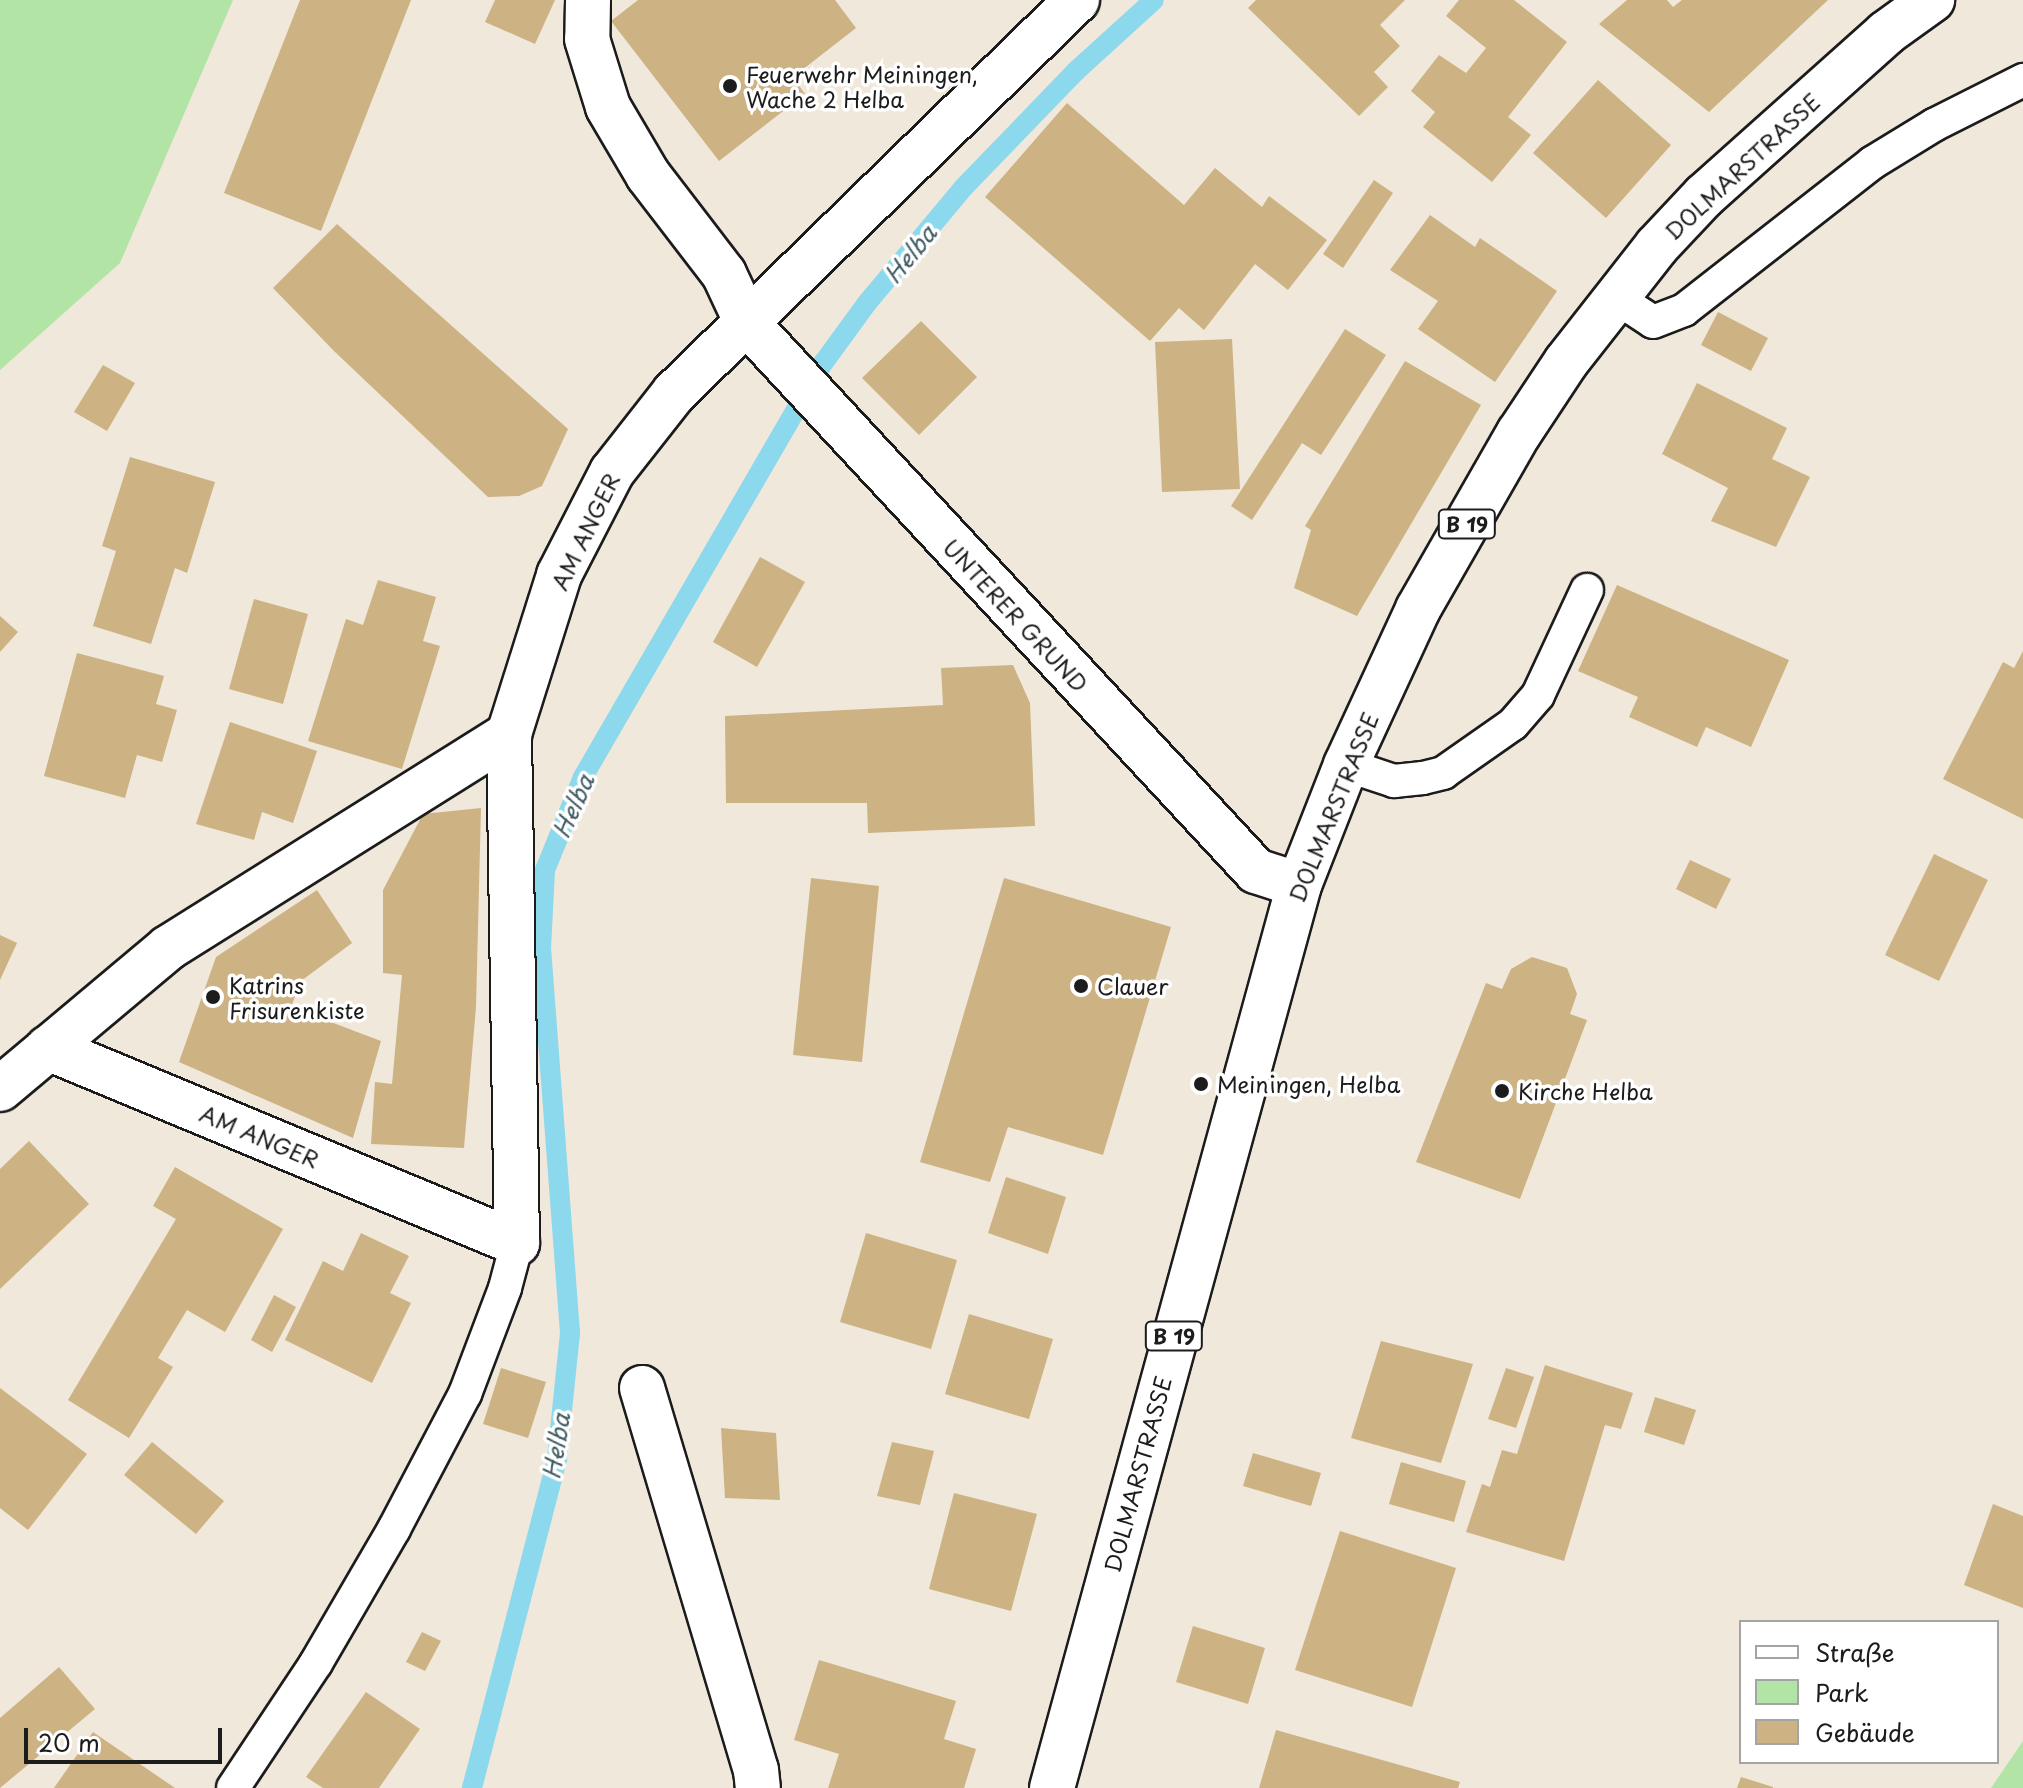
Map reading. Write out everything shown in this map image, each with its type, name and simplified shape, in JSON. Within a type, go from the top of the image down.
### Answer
[{"type":"street","points":[[588,0],[587,39],[608,107],[648,175],[724,274],[747,323]]},
{"type":"street","name":"AM ANGER","points":[[48,1048],[517,1243],[509,734],[559,575],[612,472],[674,393],[1077,0]]},
{"type":"street","name":"DOLMARSTRASSE","points":[[1052,1788],[1299,885],[1346,765],[1418,609],[1504,460],[1566,362],[1615,297],[1704,196],[1886,33],[1932,0]]},
{"type":"street","name":"UNTERER GRUND","points":[[747,323],[1256,871],[1299,885]]},
{"type":"street","points":[[0,1089],[168,948],[509,734]]},
{"type":"street","points":[[642,1388],[756,1770],[758,1788]]},
{"type":"lane","points":[[1615,297],[1653,322],[1684,310],[1872,163],[1934,125],[2023,80]]},
{"type":"lane","points":[[1346,765],[1394,781],[1423,778],[1443,773],[1513,724],[1538,695],[1587,590]]},
{"type":"lane","points":[[233,1788],[316,1663],[394,1529],[465,1394],[505,1288],[517,1243]]},
{"type":"green space","points":[[0,0],[233,0],[120,263],[0,370]]},
{"type":"green space","points":[[2023,1741],[2023,1788],[1991,1788]]},
{"type":"building","points":[[300,0],[411,0],[321,231],[224,193]]},
{"type":"building","points":[[495,0],[555,0],[535,44],[485,22]]},
{"type":"building","name":"Feuerwehr Meiningen, Wache 2 Helba","points":[[638,0],[835,0],[856,28],[793,77],[805,94],[719,161],[611,21]]},
{"type":"building","points":[[1256,0],[1405,0],[1380,25],[1400,46],[1374,72],[1388,87],[1359,116],[1248,8]]},
{"type":"building","points":[[1459,0],[1514,0],[1567,42],[1508,117],[1531,135],[1492,182],[1423,127],[1435,112],[1411,91],[1439,55],[1466,73],[1486,48],[1446,16]]},
{"type":"building","points":[[1627,0],[1667,0],[1673,7],[1682,0],[1828,0],[1709,112],[1599,24]]},
{"type":"building","points":[[1598,80],[1671,145],[1606,218],[1533,153]]},
{"type":"building","points":[[1067,103],[1184,205],[1215,168],[1262,207],[1269,196],[1327,240],[1288,290],[1255,264],[1204,330],[1179,308],[1150,341],[985,197]]},
{"type":"building","points":[[1374,180],[1393,193],[1343,268],[1323,254]]},
{"type":"building","points":[[1430,215],[1475,247],[1480,238],[1557,291],[1495,382],[1418,329],[1438,301],[1390,270]]},
{"type":"building","points":[[337,224],[568,429],[542,486],[519,496],[488,497],[334,351],[273,288]]},
{"type":"building","points":[[1718,312],[1768,338],[1751,371],[1701,345]]},
{"type":"building","points":[[921,321],[977,377],[919,435],[862,378]]},
{"type":"building","points":[[1345,329],[1386,355],[1321,455],[1302,443],[1252,520],[1231,506]]},
{"type":"building","points":[[1232,339],[1240,489],[1162,492],[1155,342]]},
{"type":"building","points":[[1405,361],[1481,405],[1357,616],[1294,588],[1311,530],[1305,526]]},
{"type":"building","points":[[103,365],[135,383],[107,431],[74,412]]},
{"type":"building","points":[[1697,383],[1787,428],[1772,459],[1810,477],[1776,547],[1711,521],[1728,488],[1662,454]]},
{"type":"building","points":[[130,457],[215,482],[187,573],[175,568],[151,644],[93,626],[116,551],[102,546]]},
{"type":"building","points":[[760,557],[805,582],[757,667],[713,642]]},
{"type":"building","points":[[378,580],[436,597],[423,641],[440,646],[402,769],[308,741],[346,619],[363,625]]},
{"type":"building","points":[[1617,585],[1789,660],[1751,747],[1706,727],[1697,747],[1629,717],[1638,697],[1578,671]]},
{"type":"building","points":[[254,599],[308,614],[283,704],[229,689]]},
{"type":"building","points":[[0,616],[18,632],[0,652]]},
{"type":"building","points":[[2023,651],[2023,819],[1943,779],[2003,662],[2014,668]]},
{"type":"building","points":[[77,653],[164,676],[156,704],[177,710],[162,762],[137,755],[125,798],[44,776]]},
{"type":"building","points":[[1013,665],[1030,703],[1035,826],[868,833],[867,803],[726,803],[725,716],[943,705],[941,668]]},
{"type":"building","points":[[230,722],[317,751],[293,823],[262,812],[254,840],[196,824]]},
{"type":"building","points":[[481,808],[476,1007],[464,1148],[371,1144],[375,1082],[392,1084],[402,975],[383,973],[383,890],[423,814]]},
{"type":"building","points":[[1934,854],[1988,880],[1939,981],[1885,955]]},
{"type":"building","points":[[1690,860],[1731,879],[1716,909],[1676,889]]},
{"type":"building","points":[[811,878],[879,886],[862,1062],[793,1055]]},
{"type":"building","points":[[1004,878],[1171,927],[1103,1155],[1008,1127],[990,1182],[920,1162]]},
{"type":"building","points":[[317,890],[352,943],[301,981],[291,1007],[381,1041],[353,1138],[179,1062],[216,957]]},
{"type":"building","points":[[0,935],[17,943],[0,980]]},
{"type":"building","name":"Kirche Helba","points":[[1532,957],[1567,968],[1577,994],[1570,1014],[1587,1020],[1520,1199],[1416,1162],[1486,983],[1502,989],[1511,969]]},
{"type":"building","points":[[29,1141],[89,1204],[0,1289],[0,1169]]},
{"type":"building","points":[[175,1167],[283,1229],[225,1332],[187,1310],[158,1358],[173,1367],[129,1438],[68,1400],[176,1219],[153,1206]]},
{"type":"building","points":[[1006,1177],[1066,1197],[1048,1254],[988,1233]]},
{"type":"building","points":[[361,1233],[409,1256],[390,1293],[411,1303],[372,1383],[285,1340],[323,1261],[343,1271]]},
{"type":"building","points":[[866,1233],[957,1260],[931,1349],[840,1322]]},
{"type":"building","points":[[274,1295],[296,1307],[272,1352],[251,1340]]},
{"type":"building","points":[[969,1314],[1053,1339],[1029,1419],[945,1394]]},
{"type":"building","points":[[1381,1341],[1473,1364],[1441,1463],[1351,1438]]},
{"type":"building","points":[[1545,1365],[1633,1393],[1621,1429],[1605,1425],[1564,1561],[1466,1532],[1482,1484],[1490,1487],[1502,1450],[1517,1454]]},
{"type":"building","points":[[501,1368],[546,1382],[528,1438],[483,1424]]},
{"type":"building","points":[[1506,1368],[1534,1377],[1516,1428],[1488,1419]]},
{"type":"building","points":[[0,1388],[87,1454],[28,1530],[0,1508]]},
{"type":"building","points":[[1655,1397],[1696,1410],[1684,1445],[1644,1432]]},
{"type":"building","points":[[721,1428],[776,1433],[780,1500],[725,1498]]},
{"type":"building","points":[[152,1442],[224,1501],[196,1534],[124,1475]]},
{"type":"building","points":[[892,1442],[934,1451],[920,1505],[877,1496]]},
{"type":"building","points":[[1253,1453],[1321,1473],[1311,1506],[1243,1486]]},
{"type":"building","points":[[1401,1462],[1466,1481],[1454,1522],[1389,1504]]},
{"type":"building","points":[[954,1493],[1037,1514],[1011,1611],[929,1589]]},
{"type":"building","points":[[1993,1504],[2023,1516],[2023,1608],[1964,1585]]},
{"type":"building","points":[[1340,1531],[1456,1568],[1412,1707],[1295,1670]]},
{"type":"building","points":[[1193,1626],[1265,1648],[1248,1704],[1176,1682]]},
{"type":"building","points":[[422,1632],[441,1641],[425,1671],[406,1662]]},
{"type":"building","points":[[819,1660],[956,1701],[944,1739],[976,1749],[964,1788],[828,1788],[839,1754],[794,1740]]},
{"type":"building","points":[[59,1667],[95,1709],[0,1788],[0,1718]]},
{"type":"building","points":[[366,1692],[420,1729],[379,1788],[323,1788],[306,1777]]},
{"type":"building","points":[[1276,1730],[1460,1782],[1458,1788],[1259,1788]]},
{"type":"building","points":[[93,1732],[175,1788],[54,1788]]},
{"type":"building","points":[[1741,1777],[1773,1787],[1773,1788],[1737,1788]]},
{"type":"waterway","name":"Helba","points":[[472,1788],[557,1459],[570,1333],[541,949],[545,870],[583,777],[824,362],[867,303],[963,188],[1076,71],[1154,0]]},
{"type":"place","name":"Feuerwehr Meiningen, Wache 2 Helba","points":[[730,86]]},
{"type":"place","name":"Clauer","points":[[1081,986]]},
{"type":"place","name":"Katrins Frisurenkiste","points":[[213,997]]},
{"type":"place","name":"Meiningen, Helba","points":[[1201,1084]]},
{"type":"place","name":"Kirche Helba","points":[[1502,1091]]}]
